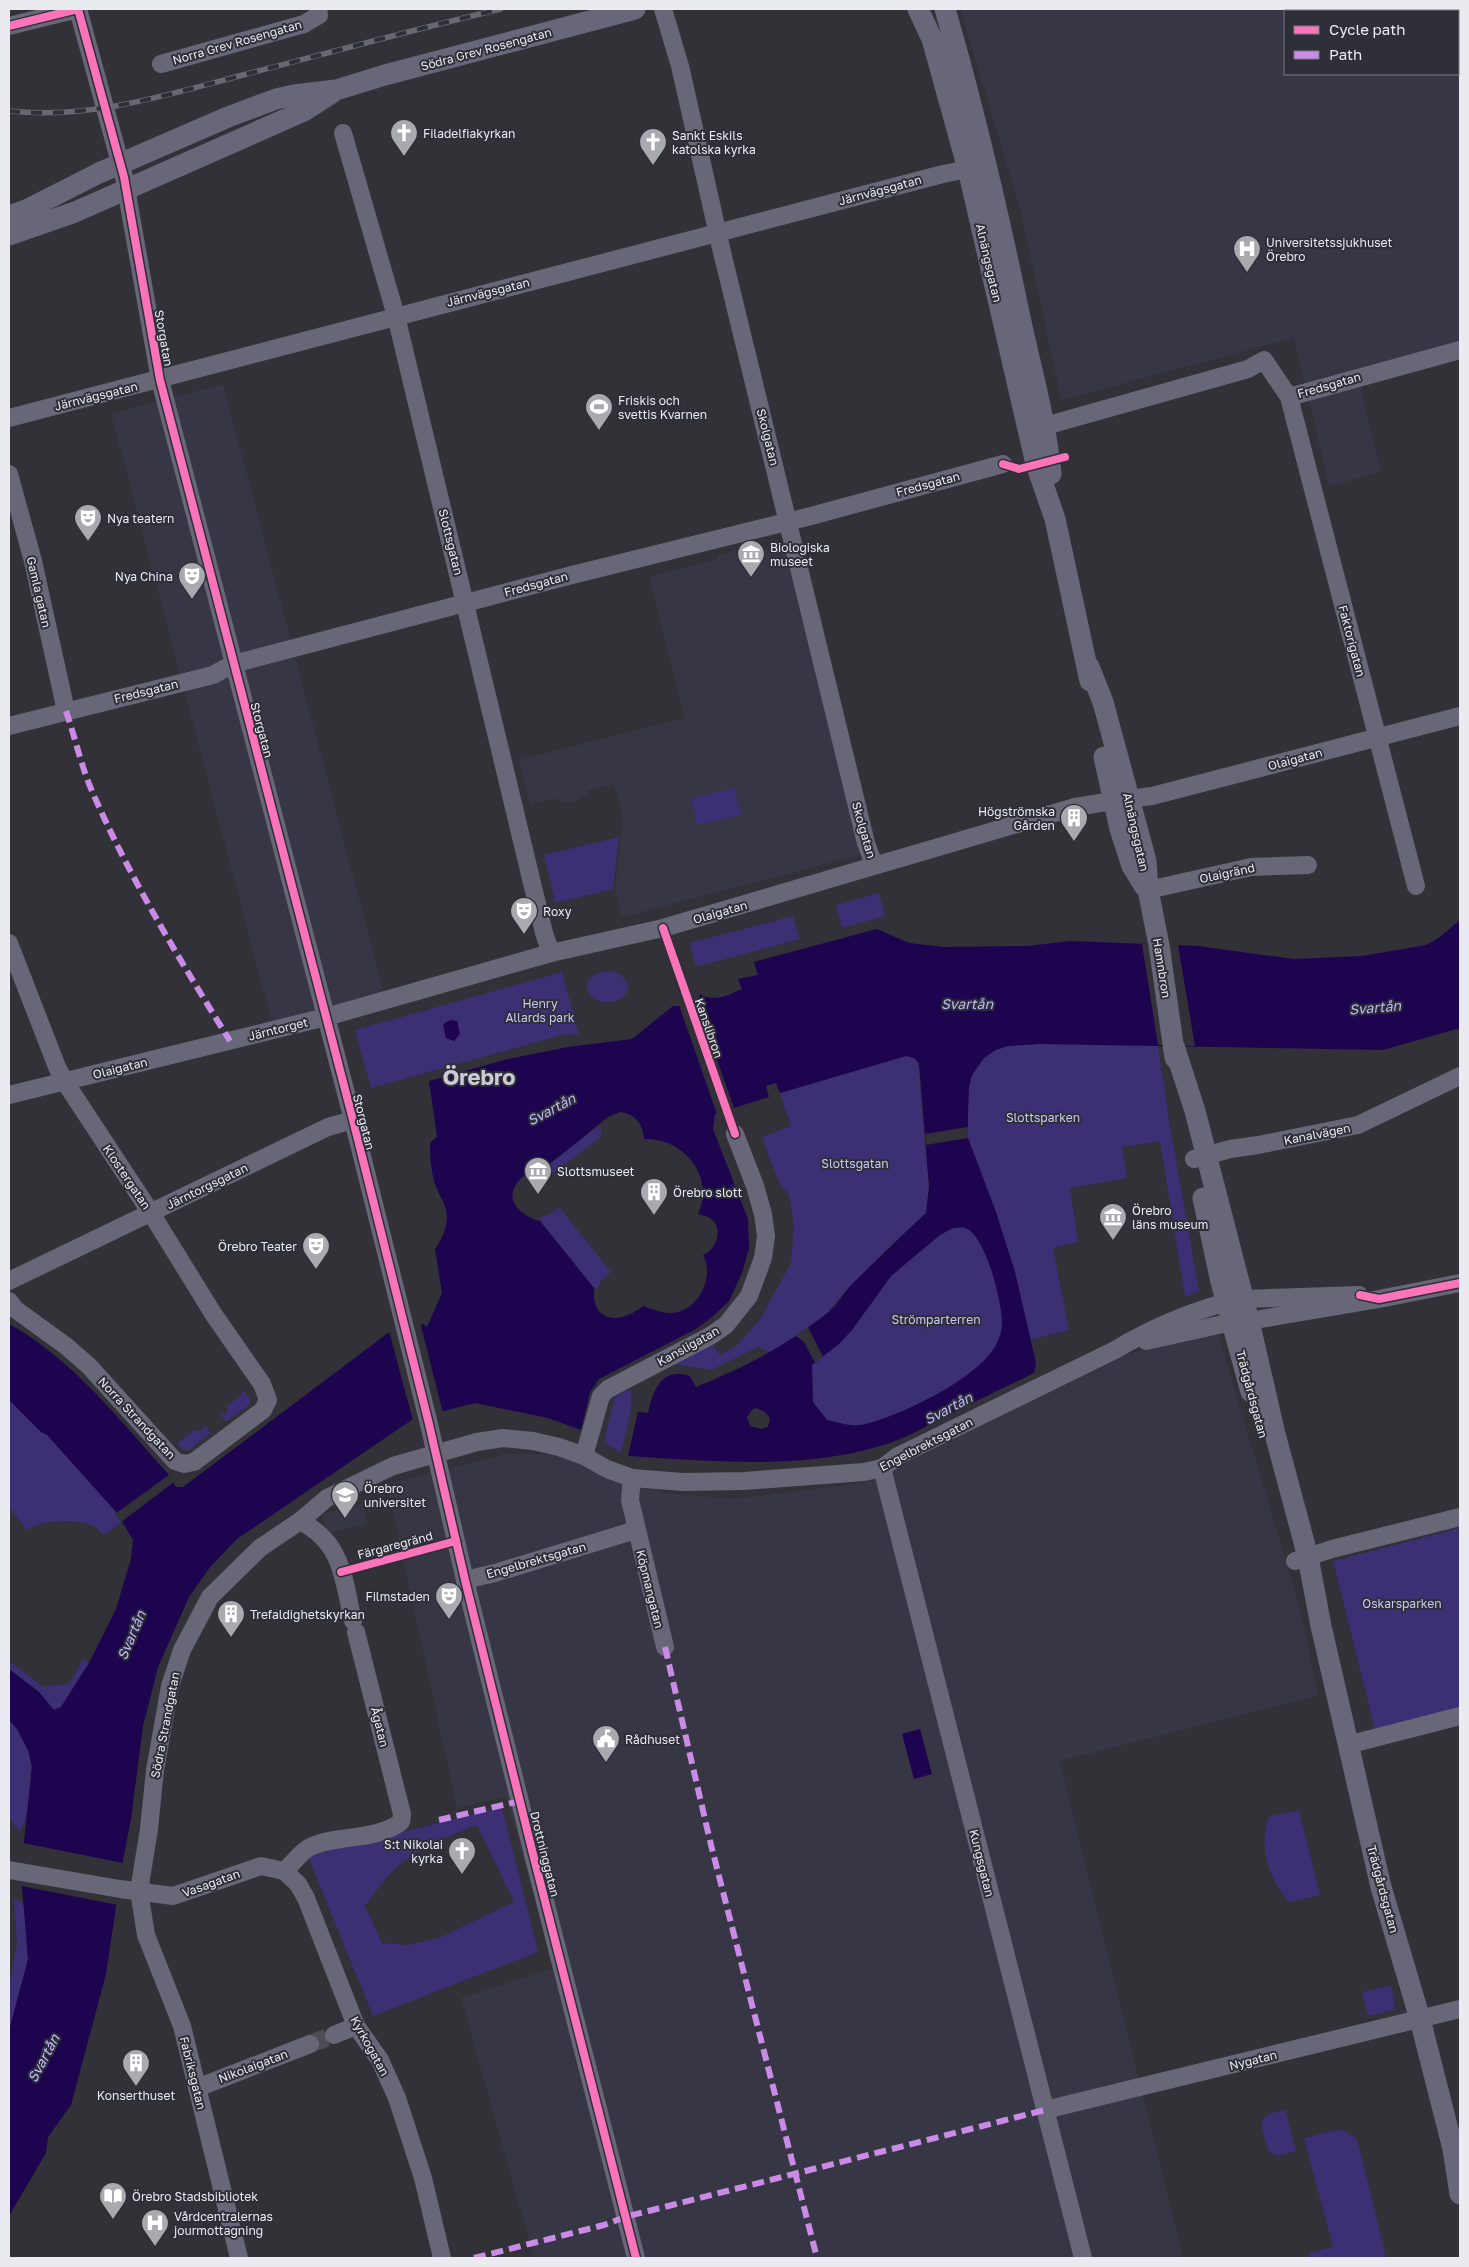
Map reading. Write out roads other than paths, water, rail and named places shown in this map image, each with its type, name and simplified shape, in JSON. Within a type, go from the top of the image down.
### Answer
[{"type":"main road","name":"Södra Grev Rosengatan","points":[[9,216],[28,209],[120,164],[228,117],[276,99],[294,94],[336,90],[635,9]]},
{"type":"main road","name":"Alnängsgatan","points":[[918,9],[932,40],[977,167]]},
{"type":"main road","name":"Alnängsgatan","points":[[945,9],[966,78],[994,290],[1037,428],[1055,519],[1089,667],[1094,709],[1121,800],[1132,866],[1148,890]]},
{"type":"main road","name":"Södra Grev Rosengatan","points":[[9,235],[75,212],[117,194],[304,111],[336,90]]},
{"type":"main road","name":"Hamnbron","points":[[1148,890],[1159,945],[1182,1113],[1200,1157]]},
{"type":"main road","name":"Trädgårdsgatan","points":[[1200,1157],[1273,1452],[1321,1626],[1381,1887],[1420,2019],[1457,2157],[1460,2194]]},
{"type":"street","points":[[9,26],[78,9]]},
{"type":"street","name":"Storgatan","points":[[78,9],[120,164],[117,194],[160,380],[353,1120],[436,1454]]},
{"type":"street","name":"Skolgatan","points":[[663,9],[680,66],[866,844],[874,865]]},
{"type":"street","name":"Norra Grev Rosengatan","points":[[161,64],[304,24],[315,14]]},
{"type":"street","name":"Slottsgatan","points":[[343,133],[396,316],[544,933],[551,953]]},
{"type":"street","name":"Järnvägsgatan","points":[[9,418],[160,380],[719,232],[943,174],[977,167]]},
{"type":"street","name":"Fredsgatan","points":[[1037,428],[1248,369],[1264,360],[1289,397],[1460,350]]},
{"type":"street","name":"Faktorigatan","points":[[1289,397],[1416,886]]},
{"type":"street","name":"Fredsgatan","points":[[9,726],[213,675],[233,664],[1003,464]]},
{"type":"street","name":"Gamla gatan","points":[[9,474],[33,561],[66,711]]},
{"type":"street","name":"Olaigatan","points":[[326,1017],[551,953],[663,928],[1075,807],[1152,796],[1460,716]]},
{"type":"street","name":"Olaigränd","points":[[1148,890],[1251,867],[1308,865]]},
{"type":"street","name":"Klostergatan","points":[[9,943],[57,1067],[65,1082],[151,1213],[214,1315],[262,1384],[268,1400]]},
{"type":"street","name":"Järntorget","points":[[230,1040],[326,1017]]},
{"type":"street","name":"Olaigatan","points":[[9,1095],[230,1040]]},
{"type":"street","name":"Kanalvägen","points":[[1200,1157],[1230,1148],[1258,1145],[1358,1125],[1444,1083],[1460,1078]]},
{"type":"street","name":"Järntorgsgatan","points":[[9,1281],[328,1127],[353,1120]]},
{"type":"street","name":"Kansligatan","points":[[584,1456],[601,1396],[608,1389],[710,1336],[726,1324],[749,1296],[763,1258],[766,1236],[763,1214],[755,1186],[735,1134]]},
{"type":"street","name":"Engelbrektsgatan","points":[[1115,1350],[1199,1328],[1379,1299],[1460,1283]]},
{"type":"street","name":"Engelbrektsgatan","points":[[584,1456],[606,1469],[632,1478],[683,1482],[744,1481],[864,1472],[882,1468],[898,1456],[1115,1350],[1141,1334],[1195,1311],[1235,1301],[1337,1294],[1360,1295],[1379,1299]]},
{"type":"street","name":"Norra Strandgatan","points":[[9,1301],[15,1309],[66,1346],[89,1366],[176,1461],[184,1464],[194,1462],[263,1410],[268,1400]]},
{"type":"street","name":"Södra Strandgatan","points":[[139,1891],[162,1727],[170,1686],[182,1650],[210,1597],[260,1548],[300,1521],[327,1498],[394,1466],[477,1442],[503,1438],[533,1440],[559,1446],[584,1456]]},
{"type":"street","name":"Drottninggatan","points":[[436,1454],[465,1580],[636,2258]]},
{"type":"street","name":"Kungsgatan","points":[[882,1468],[1083,2258]]},
{"type":"street","name":"Köpmangatan","points":[[632,1478],[630,1500],[664,1647]]},
{"type":"street","points":[[1301,1559],[1332,1549],[1460,1517]]},
{"type":"street","name":"Ågatan","points":[[284,1871],[309,1847],[372,1834],[394,1827],[401,1822],[402,1814],[338,1557],[328,1540],[315,1529],[300,1521]]},
{"type":"street","name":"Engelbrektsgatan","points":[[465,1580],[495,1573],[636,1530]]},
{"type":"street","points":[[1347,1745],[1460,1716]]},
{"type":"street","name":"Vasagatan","points":[[15,1871],[173,1896],[261,1866],[284,1871]]},
{"type":"street","name":"Kyrkogatan","points":[[284,1871],[298,1884],[306,1898],[356,2026],[380,2060],[397,2098],[424,2178],[442,2258]]},
{"type":"street","name":"Fabriksgatan","points":[[139,1891],[146,1935],[182,2026],[239,2258]]},
{"type":"street","name":"Nygatan","points":[[1045,2110],[1460,2009]]},
{"type":"street","points":[[334,2035],[356,2026]]},
{"type":"street","name":"Nikolaigatan","points":[[197,2088],[310,2044]]},
{"type":"water","name":"Svartån","points":[[1460,920],[1460,1028],[1383,1050],[1039,1044],[1008,1046],[996,1050],[984,1058],[972,1075],[969,1086],[968,1138],[996,1212],[1015,1272],[1036,1363],[1034,1373],[904,1438],[865,1450],[832,1457],[764,1462],[730,1462],[628,1456],[638,1412],[648,1413],[656,1389],[666,1377],[672,1374],[690,1376],[696,1387],[731,1372],[780,1346],[830,1311],[851,1285],[926,1213],[929,1187],[919,1063],[914,1058],[906,1056],[780,1093],[776,1083],[766,1086],[769,1097],[715,1114],[713,1129],[748,1219],[749,1248],[742,1273],[729,1301],[696,1329],[599,1379],[590,1392],[581,1430],[548,1418],[475,1403],[413,1419],[237,1539],[210,1567],[189,1597],[158,1667],[143,1726],[131,1819],[106,1974],[71,2105],[48,2137],[46,2153],[9,2216],[9,2031],[28,1959],[22,1887],[24,1841],[32,1766],[28,1750],[17,1729],[9,1720],[9,1669],[39,1692],[54,1710],[61,1707],[89,1663],[116,1609],[131,1559],[133,1540],[117,1513],[47,1435],[41,1432],[9,1400],[9,1324],[55,1355],[75,1373],[169,1475],[176,1487],[183,1487],[388,1333],[423,1324],[427,1327],[442,1293],[435,1249],[444,1233],[447,1221],[446,1210],[434,1182],[431,1167],[430,1143],[437,1137],[429,1081],[508,1059],[568,1047],[632,1039],[673,1006],[679,1006],[698,999],[700,994],[705,997],[716,998],[742,989],[738,979],[758,975],[754,962],[877,929],[909,943],[944,947],[1028,946],[1070,941],[1198,946],[1293,959],[1362,956],[1426,945],[1440,937]],"holes":[[[620,1112],[626,1113],[638,1121],[644,1139],[658,1140],[671,1145],[683,1152],[692,1162],[699,1173],[703,1186],[698,1214],[710,1218],[717,1227],[718,1233],[715,1244],[712,1249],[703,1255],[707,1272],[703,1289],[693,1303],[686,1309],[678,1312],[665,1312],[643,1306],[634,1312],[617,1318],[602,1314],[594,1300],[594,1288],[540,1221],[528,1216],[517,1208],[512,1196],[513,1190],[520,1179],[543,1168],[608,1117]],[[953,1228],[965,1228],[972,1233],[986,1255],[996,1286],[1002,1314],[1002,1326],[996,1345],[987,1358],[972,1371],[915,1406],[861,1425],[848,1425],[827,1420],[813,1402],[812,1365],[838,1345],[852,1330],[891,1276],[940,1235]],[[756,1408],[765,1412],[770,1418],[768,1427],[761,1429],[750,1426],[747,1417]]]},
{"type":"water","points":[[452,1020],[457,1021],[460,1034],[454,1041],[446,1038],[443,1025]]},
{"type":"water","points":[[920,1729],[932,1774],[914,1779],[902,1734]]},
{"type":"tunnel","points":[[310,2044],[334,2035]]},
{"type":"railway","points":[[9,111],[69,112],[99,109],[159,97],[501,9]]},
{"type":"place","name":"Filadelfiakyrkan","points":[[404,157]]},
{"type":"place","name":"Sankt Eskils katolska kyrka","points":[[653,166]]},
{"type":"place","name":"Universitetssjukhuset Örebro","points":[[1247,273]]},
{"type":"place","name":"Friskis och svettis Kvarnen","points":[[599,431]]},
{"type":"place","name":"Nya teatern","points":[[88,542]]},
{"type":"place","name":"Biologiska museet","points":[[751,578]]},
{"type":"place","name":"Nya China","points":[[192,600]]},
{"type":"place","name":"Högströmska Gården","points":[[1074,842]]},
{"type":"place","name":"Roxy","points":[[524,935]]},
{"type":"place","name":"Slottsmuseet","points":[[538,1195]]},
{"type":"place","name":"Örebro slott","points":[[654,1216]]},
{"type":"place","name":"Örebro läns museum","points":[[1113,1241]]},
{"type":"place","name":"Örebro Teater","points":[[316,1270]]},
{"type":"place","name":"Örebro universitet","points":[[345,1519]]},
{"type":"place","name":"Filmstaden","points":[[449,1620]]},
{"type":"place","name":"Trefaldighetskyrkan","points":[[231,1638]]},
{"type":"place","name":"Rådhuset","points":[[606,1763]]},
{"type":"place","name":"S:t Nikolai kyrka","points":[[462,1875]]},
{"type":"place","name":"Konserthuset","points":[[136,2087]]},
{"type":"place","name":"Örebro Stadsbibliotek","points":[[113,2220]]},
{"type":"place","name":"Vårdcentralernas jourmottagning","points":[[155,2247]]},
{"type":"district","name":"Örebro","points":[[479,1076]]},
{"type":"park label","name":"Henry Allards park","points":[[540,1010]]},
{"type":"park label","name":"Slottsparken","points":[[1043,1117]]},
{"type":"park label","name":"Strömparterren","points":[[936,1319]]},
{"type":"park label","name":"Oskarsparken","points":[[1402,1603]]}]
